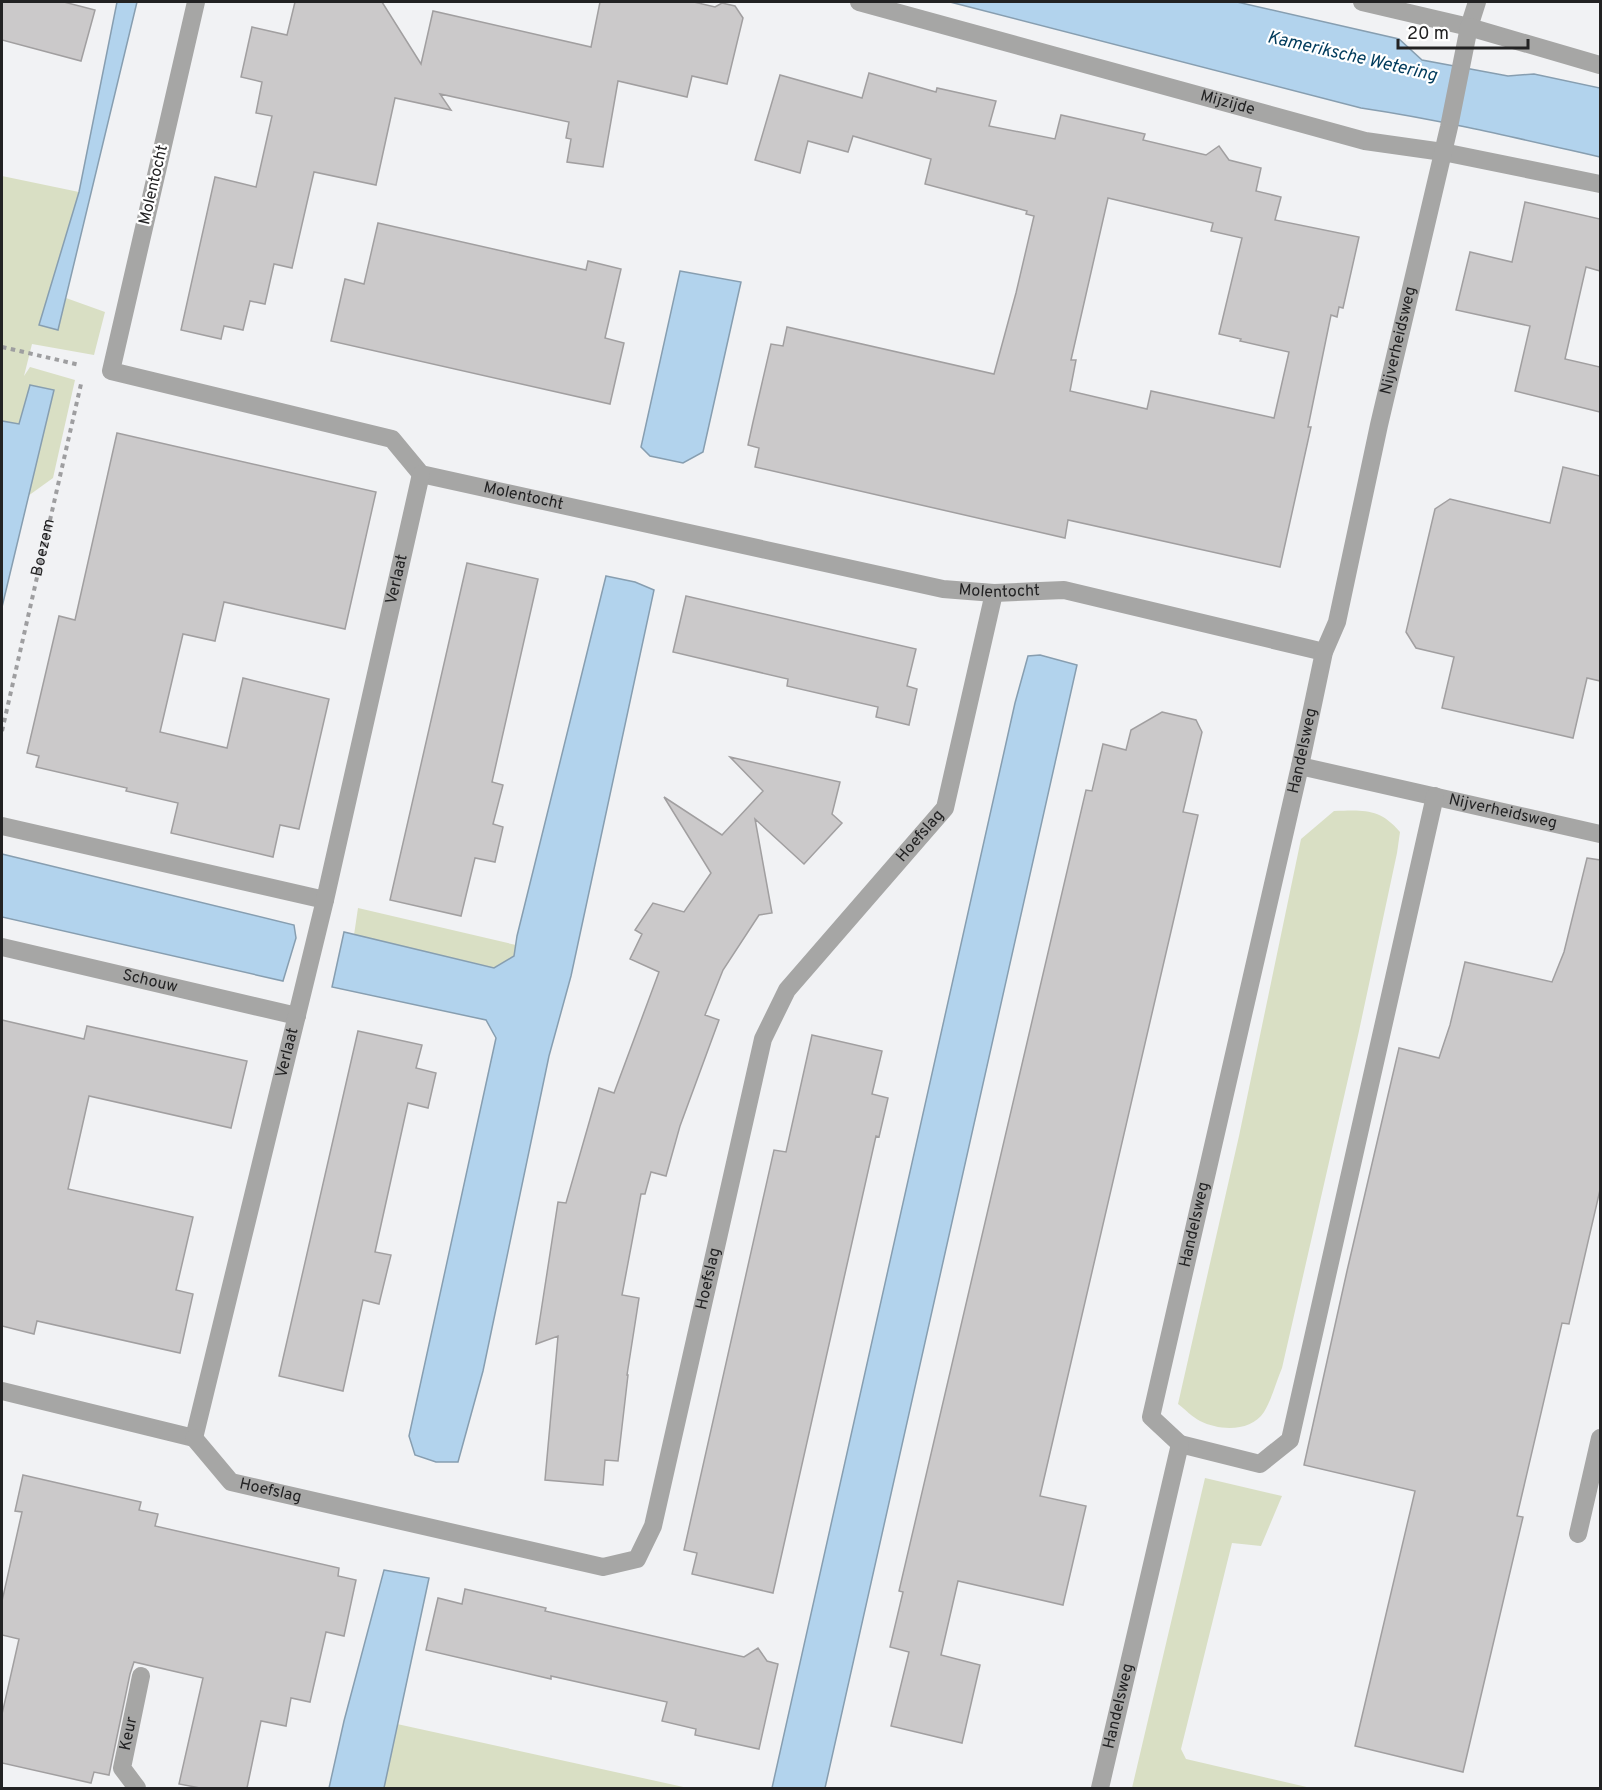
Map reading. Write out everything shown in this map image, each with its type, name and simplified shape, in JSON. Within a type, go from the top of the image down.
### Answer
[{"type":"street","name":"Molentocht","points":[[111,371],[196,2]]},
{"type":"street","name":"Mijzijde","points":[[859,2],[1365,141],[1443,152],[1600,184]]},
{"type":"street","points":[[1362,2],[1469,27],[1600,66]]},
{"type":"street","name":"Nijverheidsweg","points":[[1324,652],[1337,622],[1379,424],[1449,127],[1469,27],[1477,2]]},
{"type":"street","points":[[111,371],[392,439],[421,474]]},
{"type":"street","name":"Molentocht","points":[[421,474],[943,589],[994,593],[1064,590],[1324,652]]},
{"type":"street","name":"Verlaat","points":[[194,1438],[325,900],[421,474]]},
{"type":"street","name":"Hoefslag","points":[[194,1438],[231,1482],[603,1567],[637,1559],[653,1526],[763,1039],[787,990],[945,808],[994,593]]},
{"type":"street","name":"Handelsweg","points":[[1100,1788],[1180,1444],[1151,1417],[1324,652]]},
{"type":"street","name":"Nijverheidsweg","points":[[1300,766],[1600,834]]},
{"type":"street","points":[[1180,1444],[1260,1464],[1290,1440],[1435,796]]},
{"type":"street","points":[[2,826],[325,900]]},
{"type":"street","name":"Schouw","points":[[2,947],[297,1016]]},
{"type":"street","points":[[2,1391],[194,1438]]},
{"type":"street","points":[[1578,1534],[1600,1438]]},
{"type":"street","name":"Keur","points":[[137,1788],[122,1768],[141,1676]]},
{"type":"path","points":[[2,347],[111,371]]},
{"type":"path","name":"Boezem","points":[[2,731],[85,366]]},
{"type":"green space","points":[[2,176],[79,192],[39,325],[58,330],[66,298],[105,312],[94,355],[32,344],[24,376],[30,367],[75,380],[53,478],[28,496],[54,390],[30,385],[19,424],[13,423],[2,466]]},
{"type":"green space","points":[[1334,811],[1370,812],[1385,818],[1400,832],[1397,853],[1282,1368],[1269,1402],[1258,1419],[1235,1428],[1217,1427],[1197,1419],[1178,1404],[1239,1136],[1301,839]]},
{"type":"green space","points":[[358,908],[516,945],[514,956],[494,968],[354,935]]},
{"type":"green space","points":[[1205,1478],[1282,1496],[1261,1546],[1232,1543],[1181,1749],[1186,1759],[1311,1788],[1132,1788]]},
{"type":"green space","points":[[397,1724],[688,1788],[384,1788]]},
{"type":"water","points":[[117,2],[137,2],[58,330],[39,325],[79,192]]},
{"type":"water","name":"Kameriksche Wetering","points":[[950,2],[1237,2],[1399,39],[1422,60],[1508,76],[1534,74],[1600,88],[1600,157],[1451,124],[1361,108]]},
{"type":"water","points":[[680,271],[741,282],[703,452],[683,463],[650,456],[641,447]]},
{"type":"water","points":[[30,385],[54,390],[2,607],[2,421],[19,424]]},
{"type":"water","points":[[606,576],[635,582],[654,590],[571,976],[549,1056],[483,1371],[458,1462],[436,1462],[415,1455],[409,1436],[496,1038],[486,1020],[332,987],[344,932],[494,968],[514,956]]},
{"type":"water","points":[[1040,655],[1077,665],[825,1788],[772,1788],[1015,703],[1028,656]]},
{"type":"water","points":[[2,854],[294,925],[296,938],[283,981],[2,917]]},
{"type":"water","points":[[384,1570],[429,1578],[384,1788],[329,1788],[344,1721]]},
{"type":"building","points":[[2,2],[64,2],[95,10],[81,61],[2,40]]},
{"type":"building","points":[[295,2],[382,2],[421,64],[433,11],[591,47],[600,2],[694,2],[715,7],[722,3],[735,6],[743,18],[727,84],[692,76],[687,97],[618,81],[603,167],[567,162],[571,139],[566,138],[569,122],[440,94],[451,110],[395,98],[376,185],[314,172],[292,268],[274,264],[265,304],[250,301],[243,330],[224,326],[221,339],[181,330],[215,177],[256,187],[272,116],[256,113],[262,82],[241,77],[252,27],[287,35]]},
{"type":"building","points":[[869,73],[936,92],[937,88],[996,101],[989,126],[1055,139],[1061,115],[1145,134],[1143,140],[1206,155],[1219,146],[1229,160],[1261,168],[1256,191],[1281,197],[1275,220],[1359,237],[1343,308],[1339,307],[1337,317],[1331,315],[1308,427],[1311,427],[1280,567],[1068,520],[1065,538],[755,467],[759,448],[748,445],[753,422],[771,344],[783,346],[787,327],[994,374],[1034,216],[1026,214],[1027,211],[925,184],[931,159],[853,136],[848,152],[808,141],[800,173],[755,160],[780,75],[862,98]],"holes":[[[1108,198],[1213,223],[1211,231],[1242,238],[1219,334],[1289,352],[1274,418],[1151,391],[1147,409],[1070,391],[1076,360],[1071,360]]]},
{"type":"building","points":[[1525,202],[1600,219],[1600,271],[1586,267],[1565,359],[1600,367],[1600,412],[1515,391],[1530,326],[1456,310],[1470,252],[1512,262]]},
{"type":"building","points":[[378,223],[586,270],[588,261],[621,269],[605,338],[624,343],[610,404],[331,341],[345,279],[364,284]]},
{"type":"building","points":[[117,433],[376,492],[345,629],[224,602],[215,641],[183,634],[160,732],[227,748],[243,678],[329,699],[299,829],[280,825],[273,857],[171,833],[178,803],[126,791],[127,788],[36,767],[39,756],[27,753],[59,616],[75,620]]},
{"type":"building","points":[[1563,467],[1600,476],[1600,681],[1587,678],[1573,738],[1442,708],[1454,657],[1416,648],[1406,632],[1435,509],[1450,499],[1550,523]]},
{"type":"building","points":[[467,563],[538,579],[492,782],[503,785],[493,824],[503,827],[495,862],[475,858],[461,916],[390,900]]},
{"type":"building","points":[[686,596],[916,649],[907,686],[917,689],[909,725],[876,717],[878,707],[787,686],[788,679],[673,652]]},
{"type":"building","points":[[1162,712],[1196,720],[1202,732],[1183,812],[1198,815],[1040,1496],[1086,1506],[1063,1605],[958,1581],[941,1655],[980,1665],[962,1743],[891,1726],[909,1652],[890,1647],[903,1592],[899,1591],[1086,790],[1092,791],[1103,744],[1126,750],[1131,730]]},
{"type":"building","points":[[730,757],[840,782],[832,814],[842,823],[804,864],[755,819],[772,913],[759,915],[723,970],[705,1015],[719,1020],[680,1126],[666,1176],[651,1172],[645,1194],[641,1194],[622,1295],[639,1298],[627,1375],[618,1461],[605,1460],[603,1485],[545,1480],[558,1336],[536,1344],[558,1202],[566,1203],[599,1088],[614,1093],[659,972],[630,959],[642,934],[635,930],[653,903],[684,912],[711,873],[664,797],[722,835],[763,791]]},
{"type":"building","points":[[1587,858],[1600,860],[1600,1190],[1569,1324],[1562,1323],[1517,1516],[1523,1517],[1463,1772],[1355,1746],[1415,1491],[1304,1465],[1399,1048],[1439,1058],[1450,1025],[1465,962],[1552,982],[1564,952]]},
{"type":"building","points":[[2,1020],[84,1039],[87,1026],[247,1061],[231,1128],[89,1096],[68,1189],[193,1217],[176,1290],[193,1294],[180,1353],[37,1321],[34,1334],[2,1326]]},
{"type":"building","points":[[358,1031],[422,1045],[416,1068],[436,1073],[428,1108],[408,1103],[375,1252],[391,1255],[379,1304],[363,1300],[343,1391],[279,1376]]},
{"type":"building","points":[[812,1035],[882,1051],[872,1094],[888,1098],[879,1137],[876,1136],[773,1593],[692,1574],[697,1553],[684,1550],[774,1150],[786,1152]]},
{"type":"building","points":[[23,1475],[141,1502],[139,1510],[158,1514],[155,1526],[339,1568],[338,1576],[356,1580],[344,1636],[326,1632],[310,1702],[291,1698],[286,1726],[261,1721],[247,1788],[200,1788],[179,1784],[203,1678],[134,1662],[109,1775],[94,1772],[91,1783],[2,1763],[2,1714],[19,1639],[2,1635],[2,1601],[22,1512],[15,1511]]},
{"type":"building","points":[[465,1589],[546,1608],[545,1611],[744,1657],[758,1648],[767,1661],[778,1664],[759,1749],[695,1735],[696,1729],[662,1721],[667,1702],[551,1676],[551,1679],[426,1650],[438,1598],[462,1604]]}]
